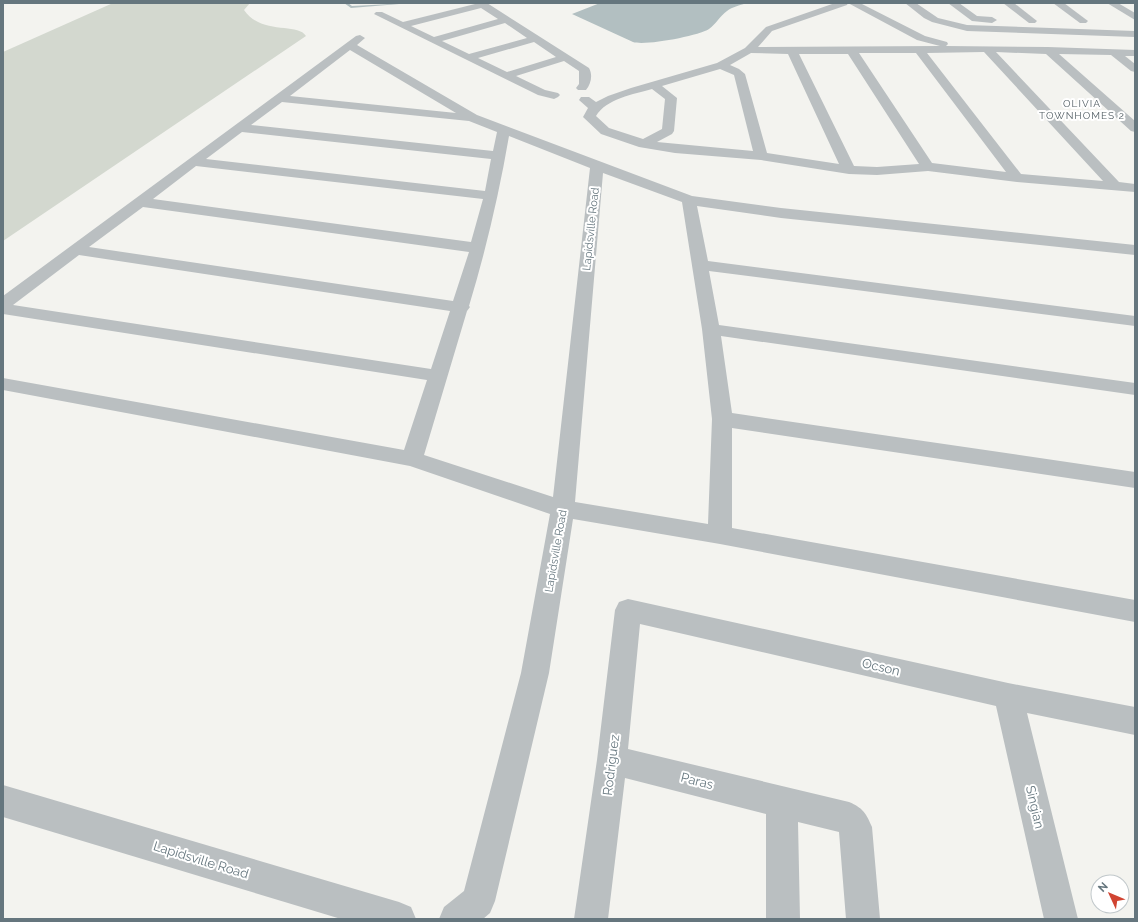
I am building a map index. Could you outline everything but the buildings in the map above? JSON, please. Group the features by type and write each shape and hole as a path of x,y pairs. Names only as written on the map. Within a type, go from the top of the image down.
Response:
{"street":[{"path":"562,90 560,100 569,101 588,98 612,98 721,64 749,50 769,29 844,3"},
{"path":"853,3 921,38 960,49"},
{"path":"910,3 926,16 935,20 967,28 1135,34"},
{"path":"953,3 975,19 1046,21"},
{"path":"1008,3 1032,21"},
{"path":"1058,3 1087,22 1069,21"},
{"path":"1112,3 1133,21"},
{"path":"402,25 482,4 585,70 589,117 605,131 644,144 675,149 761,156 849,170 877,171 928,167 1017,178 1135,188"},
{"path":"379,14 542,93 562,90 588,98"},
{"path":"434,40 506,20"},
{"path":"469,57 534,38"},
{"path":"3,304 355,42 473,118 689,200 781,213 1135,250"},
{"path":"749,50 852,51 987,49 1135,53"},
{"path":"987,49 1116,186"},
{"path":"919,50 1017,178"},
{"path":"1048,50 1135,128"},
{"path":"792,51 849,170"},
{"path":"852,51 928,167"},
{"path":"1113,52 1135,69"},
{"path":"506,75 566,57"},
{"path":"721,64 739,74 761,156"},
{"path":"644,144 668,131 671,98 654,85"},
{"path":"279,98 473,118"},
{"path":"240,128 499,156"},
{"path":"412,459 461,307 478,248 491,196 504,130"},
{"path":"193,162 491,196"},
{"name":"Lapidsville Road","path":"456,919 478,900 535,673 563,509 597,166"},
{"path":"689,200 711,329 722,419 720,535"},
{"path":"140,202 478,248"},
{"path":"75,250 461,307"},
{"path":"700,265 1135,321"},
{"path":"3,309 438,376"},
{"path":"711,329 1135,389"},
{"path":"3,384 412,459 563,509 720,535 1135,611"},
{"path":"722,419 1135,480"},
{"name":"Ocson","path":"628,610 1008,696 1135,722"},
{"name":"Rodriguez","path":"591,919 612,760 628,610"},
{"name":"Singian","path":"1008,696 1061,919"},
{"name":"Paras","path":"612,760 849,818 856,827 863,919"},
{"name":"Lapidsville Road","path":"3,801 399,919"},
{"path":"782,802 783,919"}],"shaded area":[{"path":"113,3 250,3 244,10 251,18 269,26 295,30 306,36 3,241 3,52"},
{"path":"600,3 747,3 729,10 709,29 703,32 671,40 639,43 633,42 572,14"}],"waterway":[{"path":"346,3 351,7 409,3"}],"district":[{"name":"OLIVIA TOWNHOMES 2","path":"1082,108"}]}
